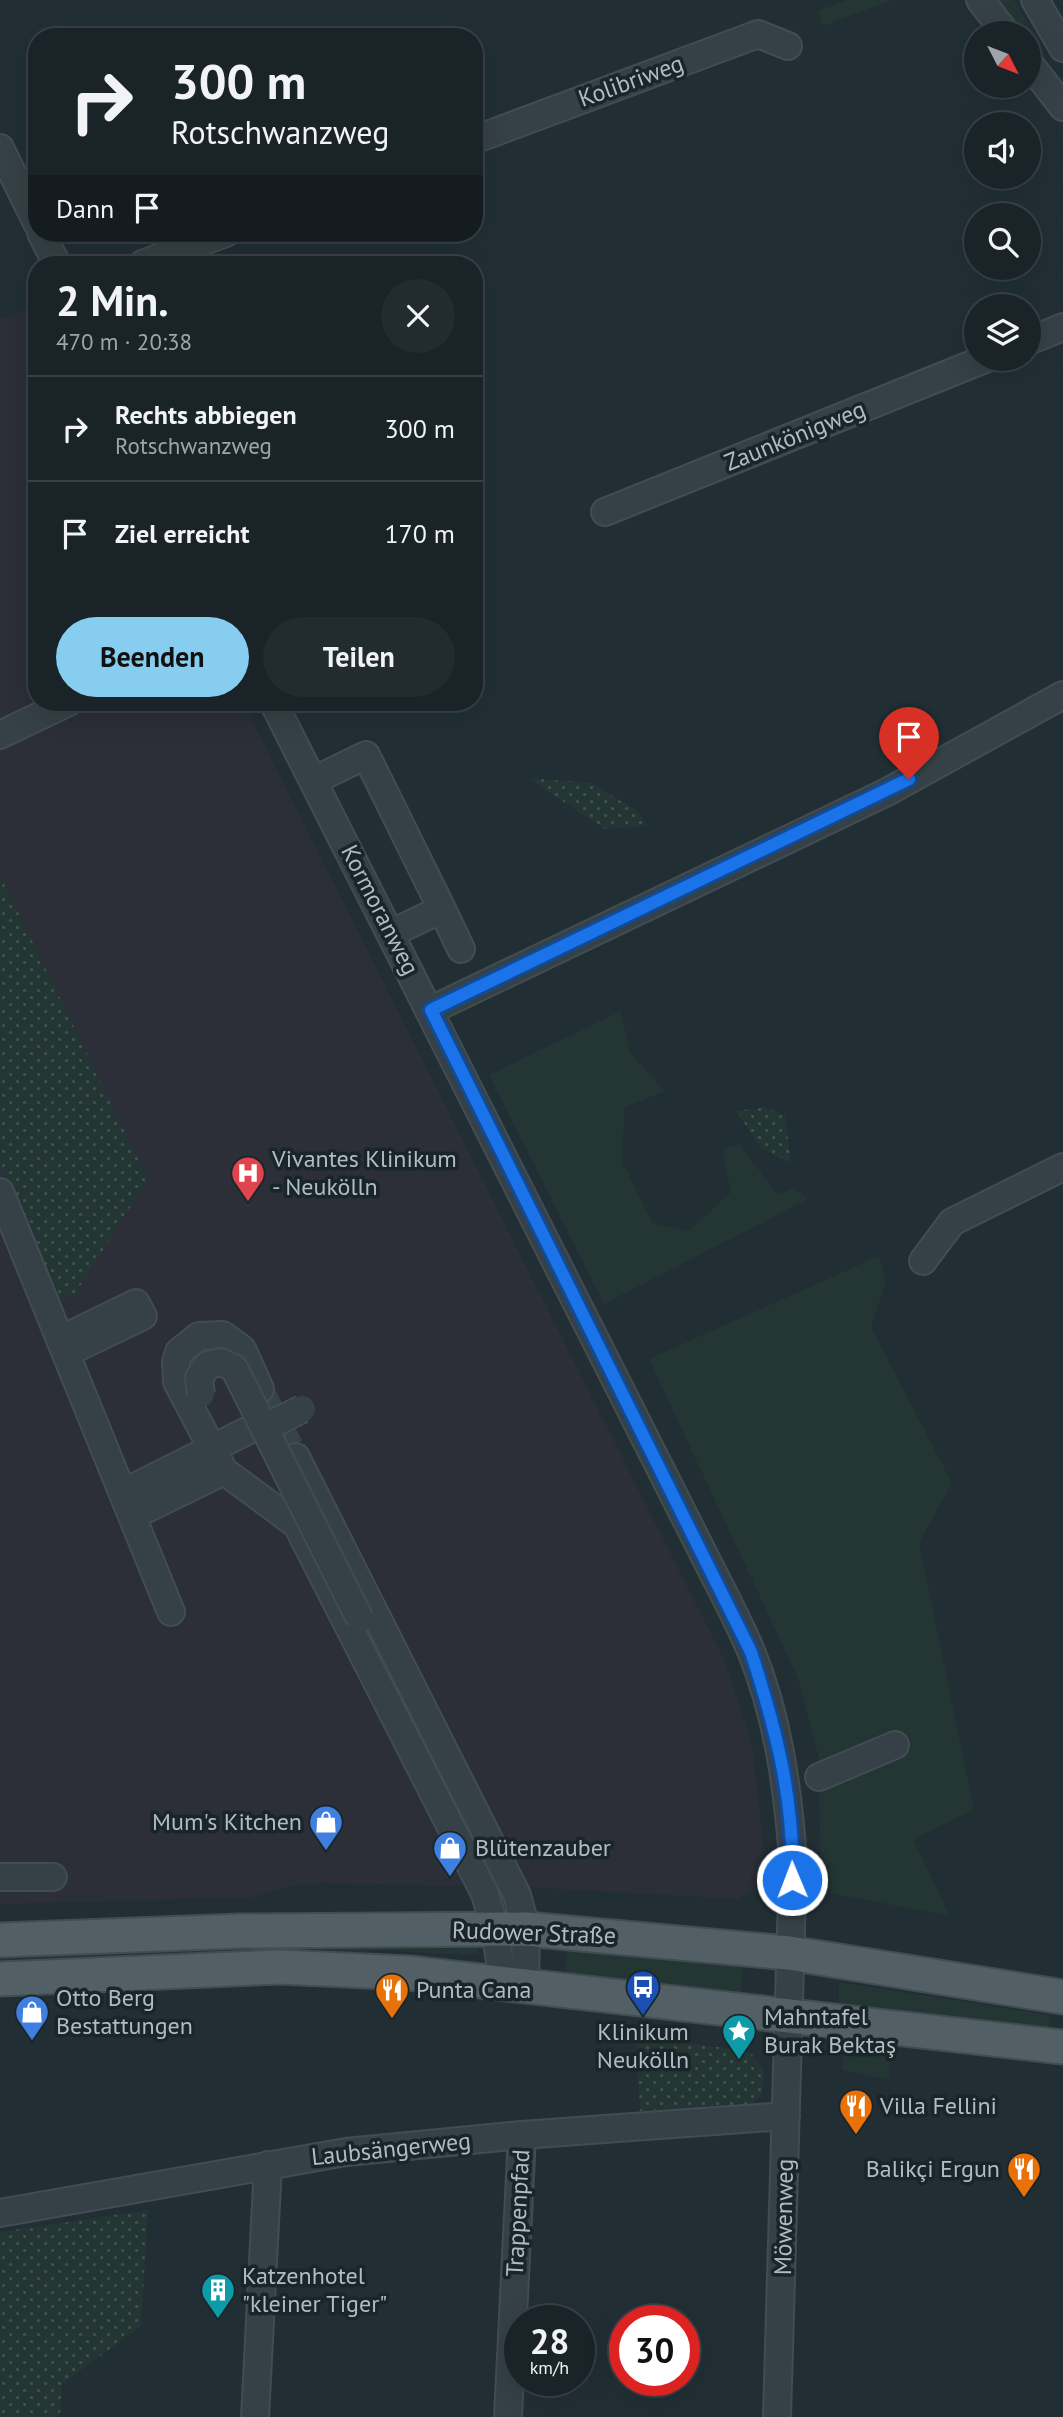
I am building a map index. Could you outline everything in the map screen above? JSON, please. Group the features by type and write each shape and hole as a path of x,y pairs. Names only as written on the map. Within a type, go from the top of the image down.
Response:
{"main road":[{"name":"Rudower Straße","path":"0,1940 240,1931 510,1929 789,1952 1063,1997"},
{"name":"Rudower Straße","path":"0,1979 279,1967 409,1973 1063,2047"}],"street":[{"path":"980,0 997,21"},
{"path":"1035,0 1063,48"},
{"name":"Kolibriweg","path":"483,137 758,34 788,46"},
{"path":"1041,79 1063,107"},
{"path":"0,148 28,205"},
{"path":"164,256 202,242"},
{"path":"1041,336 1063,327"},
{"name":"Zaunkönigweg","path":"605,512 964,367"},
{"path":"431,1010 887,792 1063,695"},
{"path":"0,735 50,711"},
{"name":"Kormoranweg","path":"278,711 431,1010 751,1652 770,1708 787,1786 793,1860 788,2017"},
{"path":"313,781 366,755 461,949"},
{"path":"392,933 442,909"},
{"path":"923,1261 952,1222 1063,1167"},
{"path":"0,1192 171,1612"},
{"path":"260,1389 242,1349 234,1341 209,1334 184,1346 176,1362 177,1382 220,1453 247,1488 297,1525 479,1882 510,1929"},
{"path":"220,1453 198,1383 203,1369 214,1363 230,1365 258,1428 360,1619 401,1668"},
{"path":"127,1505 220,1453 258,1428 302,1409"},
{"path":"296,1457 517,1895 510,1929 514,1984"},
{"path":"819,1777 895,1745"},
{"path":"0,1877 53,1877"},
{"name":"Möwenweg","path":"777,2417 788,2017"},
{"name":"Laubsängerweg","path":"0,2213 346,2152 522,2135 786,2116"},
{"name":"Trappenpfad","path":"508,2417 522,2135"},
{"path":"256,2417 268,2165"}],"shaded area":[{"name":"Vivantes Klinikum - Neukölln","path":"28,308 28,711 248,711 725,1662 753,1748 763,1845 762,1884 737,1899 528,1887 324,1883 289,1886 254,1897 0,1904 0,319"}],"green space":[{"path":"847,0 892,0 823,26 818,11"},
{"path":"993,0 1014,0 1026,21 1011,21"},
{"path":"528,778 592,783 637,811 648,826 604,829"},
{"path":"0,875 148,1179 74,1296 62,1298 49,1287 0,1167"},
{"path":"621,1011 630,1053 665,1091 624,1108 623,1163 653,1224 689,1231 731,1192 722,1150 740,1144 777,1195 795,1188 808,1199 604,1304 489,1075"},
{"path":"765,1107 785,1115 791,1163 761,1148 736,1111"},
{"path":"879,1256 886,1281 871,1327 952,1483 919,1543 974,1810 913,1839 950,1916 830,1893 821,1875 818,1754 798,1678 649,1359"},
{"path":"247,1946 480,1947 477,1953 467,1955 377,1950 351,1954 0,1964 0,1956"},
{"path":"567,1951 743,1960 741,1995 565,1975"},
{"path":"839,1982 1050,2015 1048,2032 839,2006"},
{"path":"636,2037 749,2051 764,2069 762,2095 751,2104 640,2111"},
{"path":"843,2047 891,2053 889,2080 843,2070"},
{"path":"148,2210 141,2326 62,2384 60,2417 0,2417 0,2232"}],"tunnel":[{"path":"260,1389 296,1457"}],"place":[{"name":"Vivantes Klinikum - Neukölln","path":"248,1203"},
{"name":"Mum's Kitchen","path":"326,1852"},
{"name":"Blütenzauber","path":"450,1878"},
{"name":"Klinikum Neukölln","path":"643,2017"},
{"name":"Punta Cana","path":"392,2020"},
{"name":"Otto Berg Bestattungen","path":"32,2042"},
{"name":"Mahntafel Burak Bektaş","path":"739,2061"},
{"name":"Villa Fellini","path":"856,2136"},
{"name":"Balikçi Ergun","path":"1024,2199"},
{"name":"Katzenhotel \"kleiner Tiger\"","path":"218,2320"}],"route":[{"path":"792,1880 787,1786 770,1708 751,1652 431,1010 887,792 909,779"}]}
